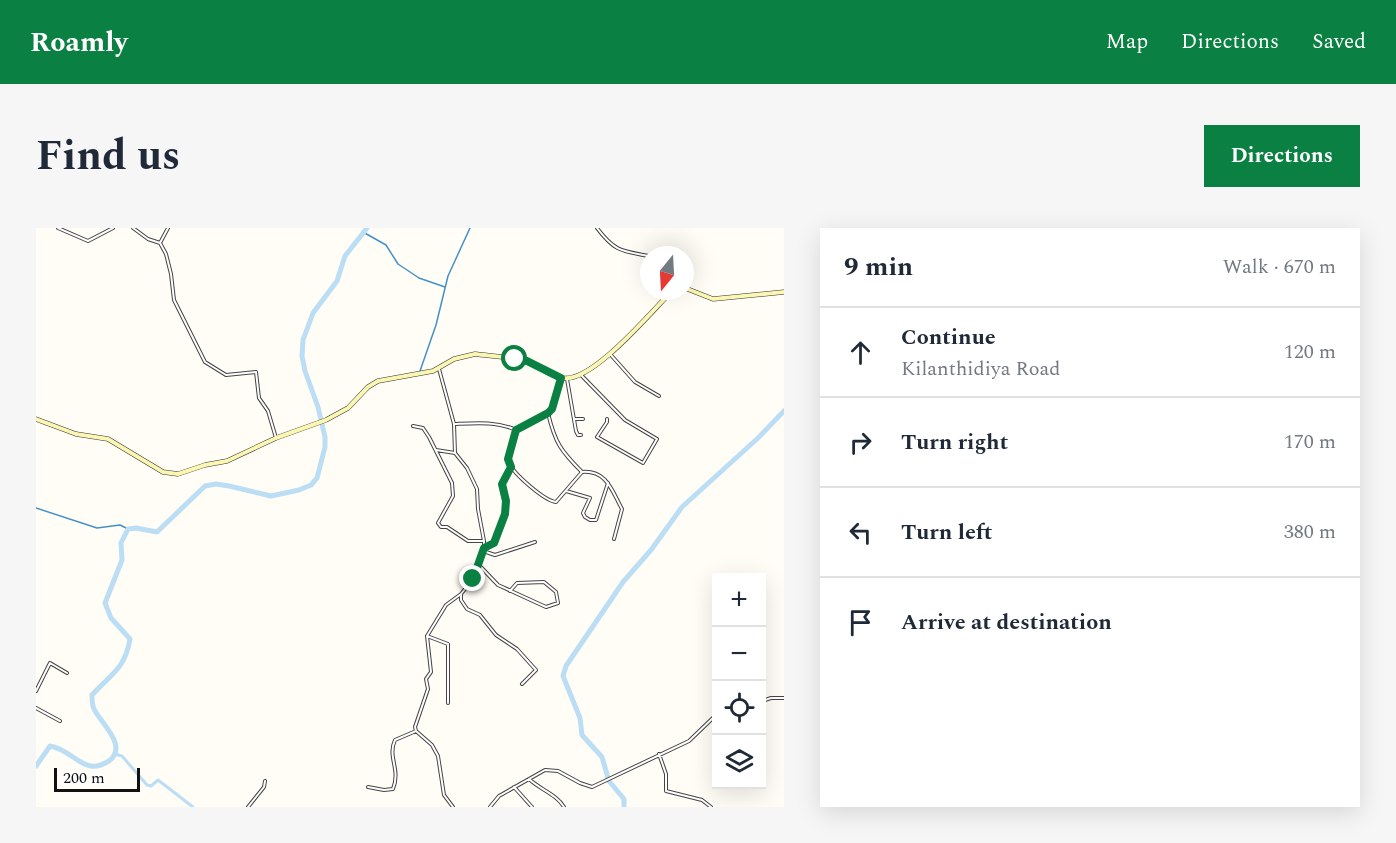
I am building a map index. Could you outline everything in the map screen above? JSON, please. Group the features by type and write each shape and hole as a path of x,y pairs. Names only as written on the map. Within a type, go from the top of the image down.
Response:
{"street":[{"path":"58,228 88,241 113,228"},
{"path":"133,228 148,239 160,243 166,254 174,300 205,362 226,375 256,372 260,398 268,411 276,438"},
{"path":"160,243 168,228"},
{"path":"597,228 624,252 640,255"},
{"path":"694,292 713,299 784,292"},
{"path":"36,419 76,434 108,439 142,461 171,475 178,474 227,461 276,438 326,420 348,408 368,387 378,381 439,369 454,359 475,354 527,361 561,378 567,379 582,375 610,354 663,300"},
{"path":"610,354 635,382 659,396"},
{"path":"439,369 454,424 455,453 467,468 477,489 484,541 473,579 461,594 446,605 427,636 431,672 426,679 428,689 415,727 416,731 432,745 438,756 444,795 453,807"},
{"path":"582,375 625,420 657,439 643,463 597,437 607,419"},
{"path":"561,378 552,409 516,430 508,459 511,467 537,493 551,502 556,502 582,472 590,471 606,479 622,509 614,539"},
{"path":"567,379 576,431 578,435 581,435"},
{"path":"548,413 553,436 564,455 582,472"},
{"path":"575,419 583,419"},
{"path":"454,424 483,423 507,426 516,430"},
{"path":"413,426 423,428 452,483 453,496 438,523 441,527 447,526 468,541 484,541"},
{"path":"436,450 455,453"},
{"path":"483,550 494,543 505,514 506,501 502,484 511,467"},
{"path":"566,491 590,498 583,513 590,520 596,520 608,483"},
{"path":"483,550 495,555 535,542"},
{"path":"478,564 498,585 510,591 546,607 558,603 556,592 544,582 518,583 510,591"},
{"path":"461,594 460,600 466,609 480,615 496,635 517,649 537,670 522,684"},
{"path":"427,636 448,644 448,704"},
{"path":"36,691 50,663 67,673"},
{"path":"766,700 784,698"},
{"path":"36,708 60,721"},
{"path":"490,807 499,796 545,770 558,771 592,787 688,741 712,719"},
{"path":"368,788 393,789 397,772 391,748 395,740 416,731"},
{"path":"659,754 666,774 666,791 702,800 711,807"},
{"path":"529,779 542,790 555,795 564,807"},
{"path":"248,807 264,787 265,781"},
{"path":"514,787 531,807"}],"waterway":[{"path":"36,766 50,746 91,766 105,763 114,755 115,741 94,709 92,695 121,664 128,649 130,639 111,618 105,603 122,560 121,543 128,529 136,528 157,532 205,486 216,484 271,496 299,490 311,485 317,478 325,447 325,437 318,407 305,371 302,356 303,340 313,313 337,281 345,256 367,228"},
{"path":"420,371 436,325 448,276 470,228"},
{"path":"363,232 386,245 398,264 419,278 445,287"},
{"path":"608,778 602,757 582,735 580,718 563,676 566,666 623,582 651,550 682,507 758,438 784,411"},
{"path":"36,508 97,528 120,525 128,529"},
{"path":"115,754 122,756 147,785 151,786 158,780 193,807"},
{"path":"609,781 624,799 624,807"}],"route":[{"path":"473,579 484,548 494,543 505,514 506,501 502,484 511,467 508,459 516,430 552,409 561,378 550,375 527,361 515,359"}]}
